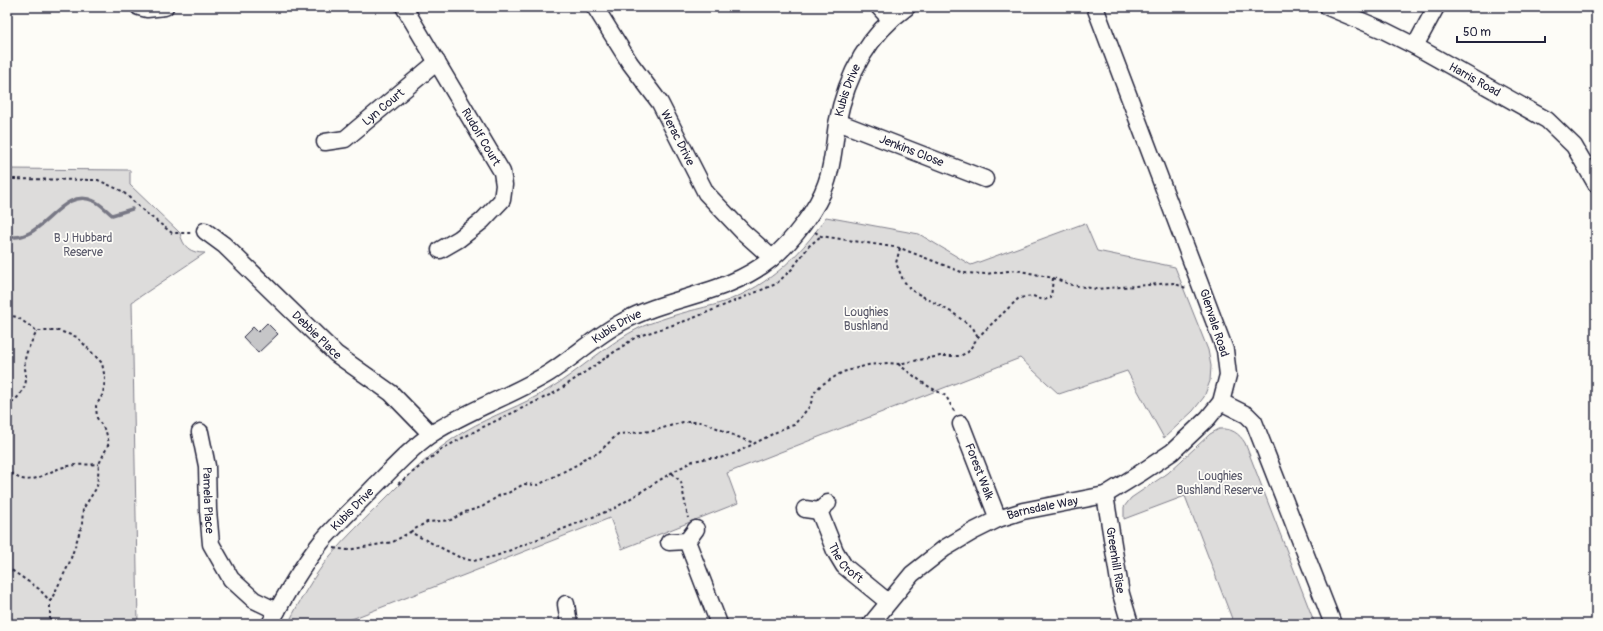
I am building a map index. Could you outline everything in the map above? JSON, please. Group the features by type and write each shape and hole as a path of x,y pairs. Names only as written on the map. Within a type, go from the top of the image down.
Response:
{"street":[{"path":"139,7 146,9 165,7"},
{"name":"Rudolf Court","path":"404,7 502,172 504,185 502,200 482,221 459,239 440,250"},
{"name":"Werac Drive","path":"595,7 630,63 660,103 706,193 743,232 772,258"},
{"path":"879,7 890,19"},
{"name":"Kubis Drive","path":"274,617 296,578 329,547 404,456 431,434 467,413 507,395 547,374 621,322 653,308 717,289 747,276 772,258 803,225 826,185 833,156 838,122 847,86 860,56 890,19 907,7"},
{"name":"Glenvale Road","path":"1095,7 1225,350 1228,375 1221,402"},
{"name":"Harris Road","path":"1328,7 1383,30 1415,46 1548,120 1574,146 1596,184"},
{"path":"1415,46 1436,7"},
{"name":"Lyn Court","path":"325,142 345,139 438,62"},
{"name":"Jenkins Close","path":"838,122 985,179"},
{"name":"Debbie Place","path":"205,231 224,245 336,354 391,393 431,434"},
{"path":"1221,402 1247,415 1254,422 1333,624"},
{"name":"Barnsdale Way","path":"871,624 912,574 945,548 998,519 1023,511 1105,495 1140,474 1172,452 1208,418 1221,402"},
{"name":"Forest Walk","path":"959,421 998,519"},
{"name":"Pamela Place","path":"200,432 207,466 208,510 211,544 231,579 274,617"},
{"name":"Greenhill Rise","path":"1105,495 1121,594 1130,624"},
{"name":"The Croft","path":"817,508 835,551 844,566 888,602"},
{"path":"669,542 691,535 719,624"},
{"path":"566,604 569,624"}],"path":[{"path":"7,179 98,180 122,191 172,233 185,234 205,231"},
{"path":"393,488 442,449 481,428 556,392 636,337 691,319 776,284 792,269 809,246 821,236 900,248 964,273 986,274 1016,270 1053,278 1072,285 1096,289 1174,283 1204,294"},
{"path":"900,248 896,263 903,280 911,290 953,313 973,328 978,337"},
{"path":"410,532 459,557 473,561 508,551 615,508 671,472 693,460 720,458 736,453 784,428 794,425 810,406 814,393 821,385 843,372 868,365 888,363 898,364 940,356 960,356 968,352 978,337 1019,298 1033,296 1044,300 1051,298 1053,278"},
{"path":"7,315 17,317 37,332 59,331 77,338 102,363 105,380 103,394 96,406 97,418 106,432 109,443 99,464 97,487 83,509 82,525 77,542 60,584 50,602 50,624"},
{"path":"7,406 12,403 21,393 26,381 25,359 30,344 37,332"},
{"path":"898,364 926,385 946,396 959,421"},
{"path":"329,547 347,550 393,542 427,522 451,520 465,512 482,507 500,495 508,493 524,484 538,485 580,463 583,459 598,453 618,434 653,432 683,422 703,422 745,440 756,443"},
{"path":"7,469 14,475 26,480 39,478 65,466 99,464"},
{"path":"671,472 681,482 688,511 689,531 691,535"},
{"path":"329,547 340,542"},
{"path":"7,567 39,590 50,602"}],"green space":[{"name":"B J Hubbard Reserve","path":"7,169 130,170 130,185 180,233 183,242 188,248 195,252 205,253 132,302 138,624 7,624"},
{"name":"Loughies Bushland","path":"826,217 919,234 971,265 1085,223 1097,251 1175,267 1208,350 1211,366 1210,381 1204,397 1193,411 1164,438 1127,371 1059,394 1020,358 727,473 738,503 622,549 610,518 339,624 288,624 312,580 336,549 412,472 442,446 475,425 539,395 561,382 616,341 641,327 668,317 732,299 764,282 792,259"},
{"name":"Loughies Bushland Reserve","path":"1219,429 1227,429 1234,432 1240,436 1245,443 1315,624 1234,624 1185,496 1124,519 1124,507 1131,498 1168,473 1210,434"}],"building":[{"path":"267,323 278,334 258,353 243,337 253,327 258,332"}],"waterway":[{"path":"7,236 20,236 31,232 61,207 71,201 82,198 97,202 112,215 132,209"}]}
